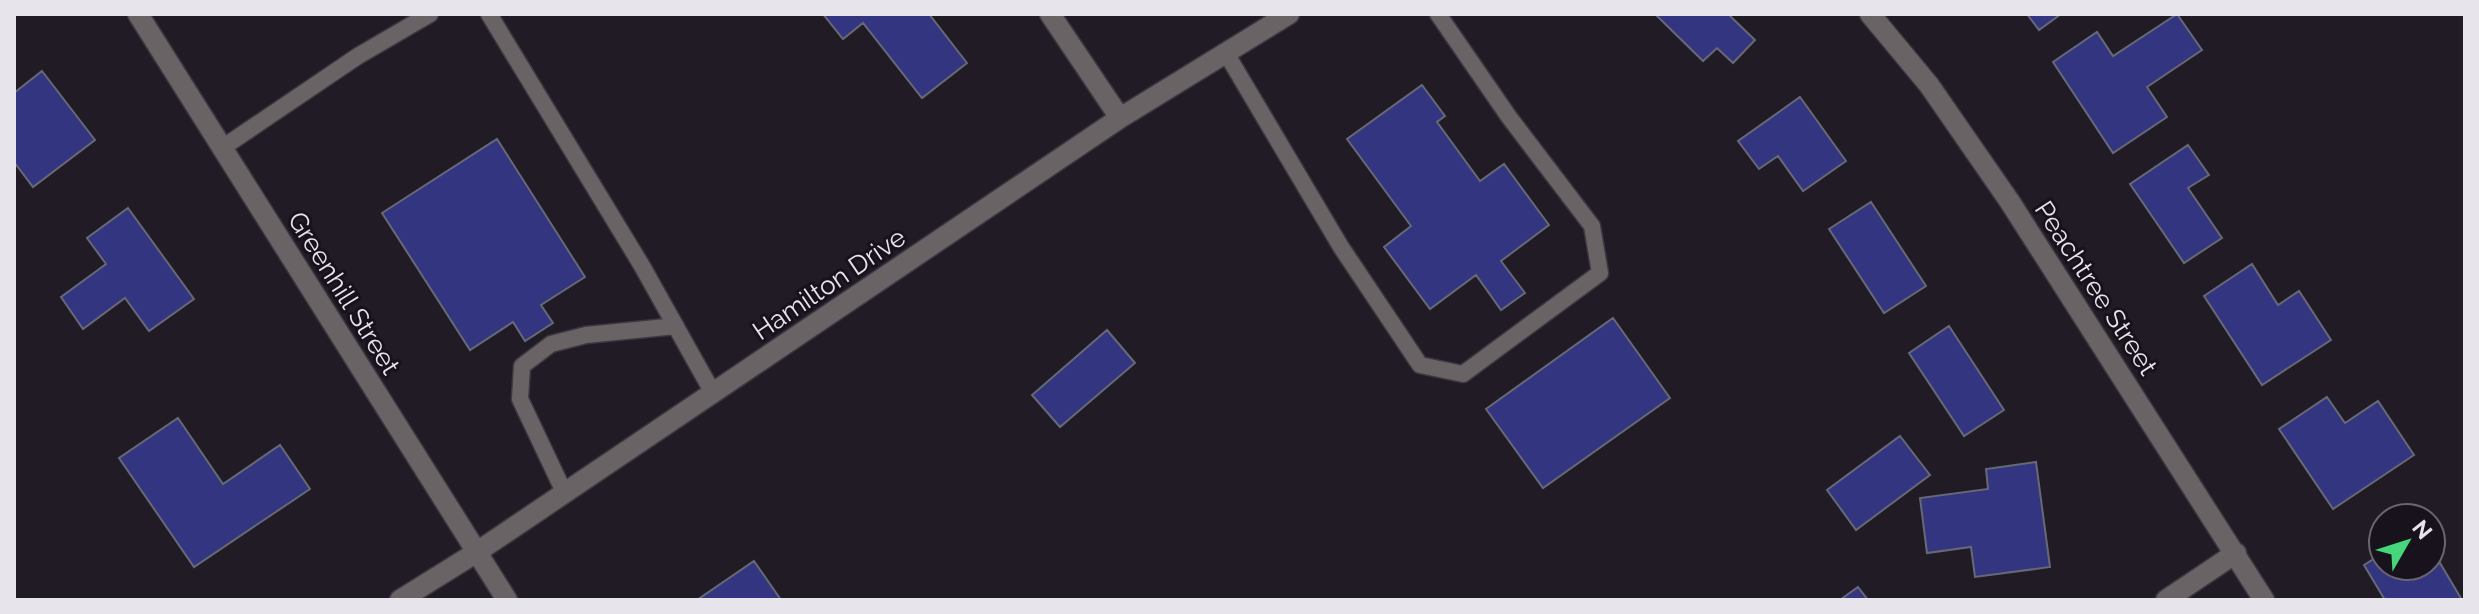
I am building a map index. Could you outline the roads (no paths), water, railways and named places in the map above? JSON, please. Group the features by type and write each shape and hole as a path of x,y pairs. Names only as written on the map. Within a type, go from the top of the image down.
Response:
{"street":[{"name":"Greenhill Street","path":"138,14 507,600"},
{"path":"1050,14 1120,118"},
{"name":"Hamilton Drive","path":"400,600 565,494 1120,118 1289,14"},
{"name":"Peachtree Street","path":"1870,14 1929,85 2010,202 2264,600"},
{"path":"2166,600 2236,553"}],"lane":[{"path":"222,148 358,56 430,14"},
{"path":"489,14 713,393"},
{"path":"1226,53 1341,247 1420,365 1463,374 1600,273 1592,226 1509,117 1438,14"},
{"path":"565,494 520,399 522,366 551,344 586,335 676,326"}]}
